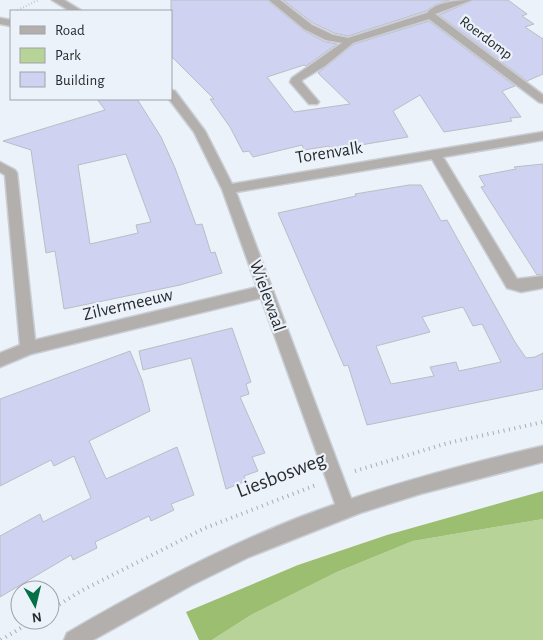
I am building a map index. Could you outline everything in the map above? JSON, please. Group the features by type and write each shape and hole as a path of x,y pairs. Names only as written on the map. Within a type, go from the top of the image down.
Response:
{"street":[{"path":"57,0 75,10"},
{"path":"274,0 308,27 330,38 349,41"},
{"path":"313,102 296,82 297,78 321,64 349,41 430,15 433,11 467,0"},
{"name":"Roerdomp","path":"430,15 543,100"},
{"name":"Wielewaal","path":"172,94 199,131 228,188 333,478 346,509"},
{"name":"Torenvalk","path":"228,188 543,136"},
{"path":"436,155 512,284 521,286 543,282"},
{"path":"0,166 11,173 28,348"},
{"name":"Zilvermeeuw","path":"0,360 28,348 266,291"},
{"path":"74,640 200,570 275,536 346,509 478,468 543,454"}],"path":[{"path":"19,10 38,0"},
{"name":"Liesbosweg","path":"60,604 81,591 205,528 333,478 413,452 494,431 543,422"},
{"path":"1,640 18,630"}],"green space":[{"path":"543,491 543,519 413,541 337,572 251,615 212,640 199,640 186,612 298,565 387,535"},
{"path":"543,519 543,640 212,640 251,615 337,572 413,541"}],"building":[{"path":"171,0 267,0 303,30 325,42 337,44 306,66 304,65 267,77 294,112 350,104 318,73 354,44 429,21 515,86 502,91 521,117 510,118 512,121 444,132 420,95 393,111 408,137 331,150 329,146 304,150 302,145 253,157 249,151 243,152 230,127 210,99 214,99 172,57"},
{"path":"283,0 450,0 435,5 426,11 348,36 334,33 313,23"},
{"path":"474,0 508,0 527,14 522,16 534,24 525,27 543,39 543,74 527,81 439,15"},
{"path":"98,100 138,100 161,137 175,168 196,225 202,224 211,253 215,252 222,273 180,285 64,309 55,251 46,253 31,150 3,141 105,110","holes":["126,154 151,222 136,225 138,233 90,244 78,165"]},
{"path":"543,164 543,274 537,275 481,187 485,186 479,176 516,169 514,167"},
{"path":"409,185 421,185 441,221 447,220 515,342 526,358 535,357 543,353 543,389 367,425 348,365 344,366 278,213 356,196 355,194","holes":["463,307 473,326 482,324 501,362 459,371 456,362 430,367 434,376 391,384 376,346 430,332 422,317"]},
{"path":"232,328 251,382 246,384 249,394 240,397 265,453 252,457 258,471 244,476 246,481 226,489 191,358 143,370 139,351"},
{"path":"130,351 142,380 150,411 89,441 106,479 177,447 194,495 171,504 174,510 151,521 149,516 95,542 97,548 73,560 71,555 29,580 10,580 10,591 0,597 0,536 40,514 43,522 91,498 74,456 54,466 51,460 0,486 0,399"}]}
